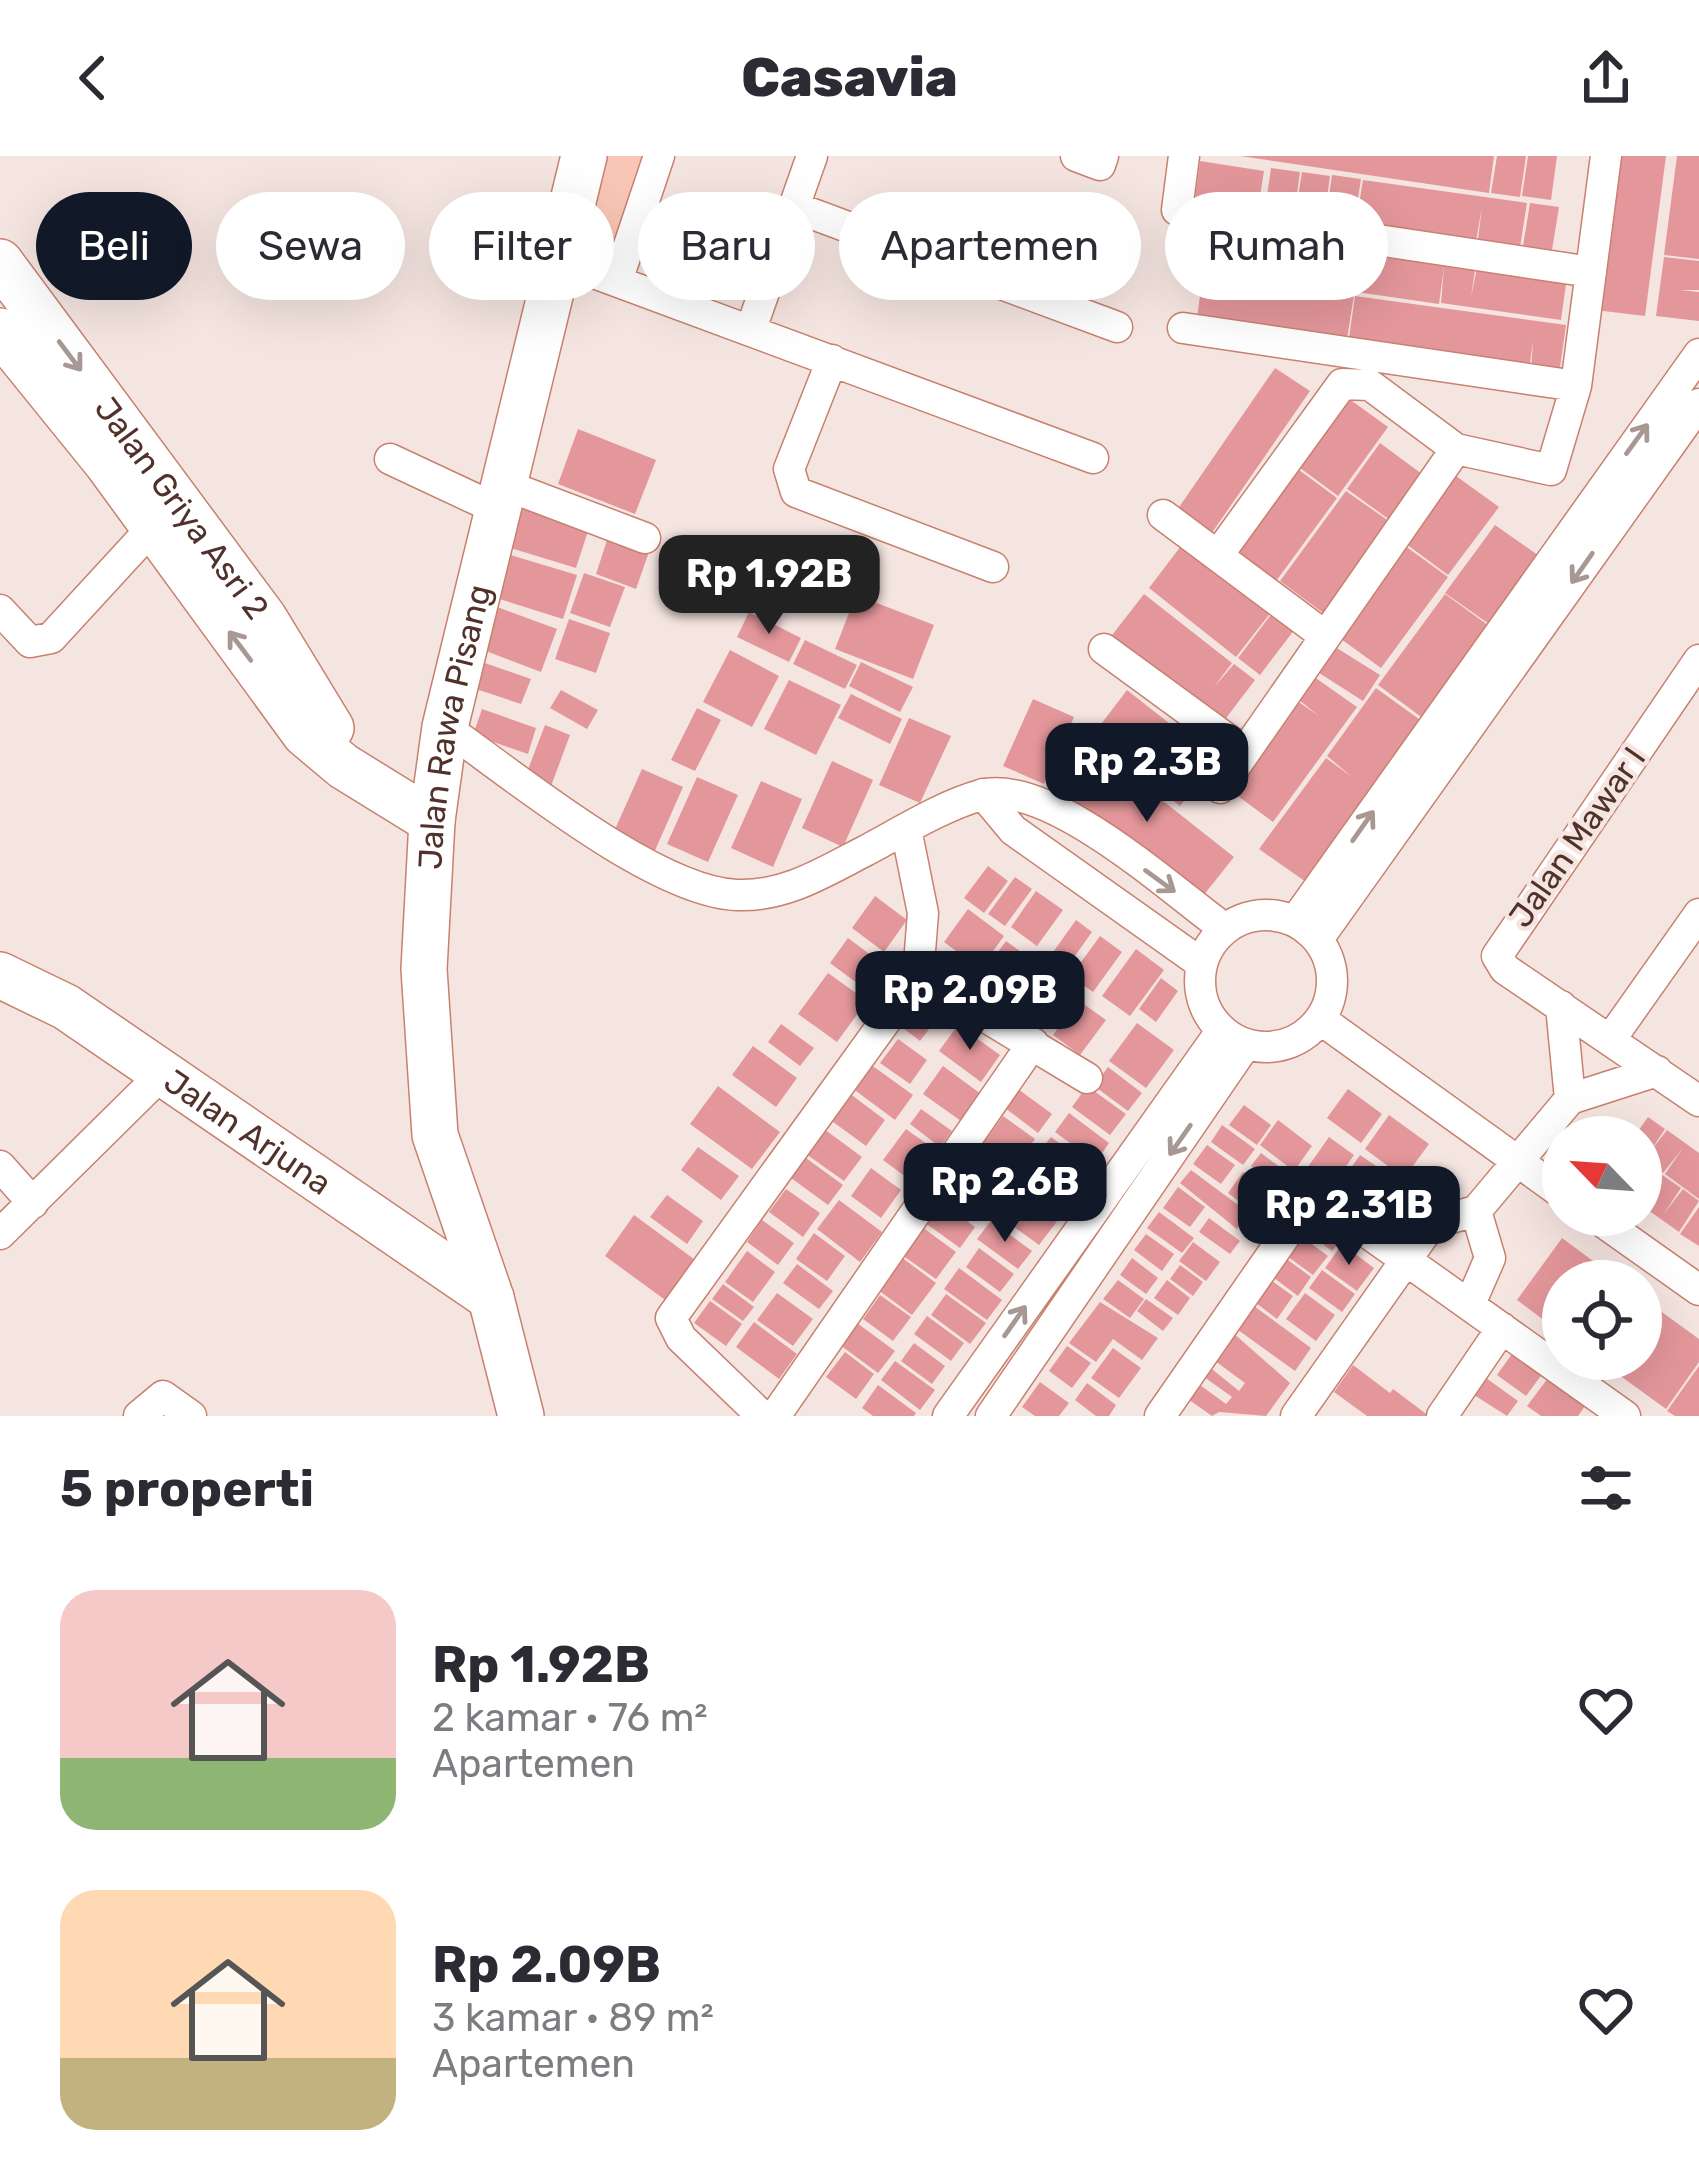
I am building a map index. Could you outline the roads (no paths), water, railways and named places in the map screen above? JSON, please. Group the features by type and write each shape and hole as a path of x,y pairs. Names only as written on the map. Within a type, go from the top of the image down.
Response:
{"street":[{"name":"Jalan Rawa Pisang","path":"575,192 584,156"},
{"path":"617,278 659,156"},
{"path":"799,192 812,156"},
{"path":"1076,156 1100,165 1103,156"},
{"path":"1184,156 1177,210 1591,272"},
{"path":"1551,470 1576,386 1606,156"},
{"path":"815,214 1117,327"},
{"name":"Jalan Griya Asri 2","path":"0,262 120,452 153,527 305,734 343,766 432,821"},
{"path":"614,277 1093,458"},
{"name":"Jalan Rawa Pisang","path":"521,1416 491,1298 435,1135 424,969 432,821 445,727 549,300"},
{"path":"751,329 761,300"},
{"path":"1183,328 1576,386"},
{"name":"Jalan Griya Asri 2","path":"0,331 120,452 276,636 328,718 343,766"},
{"path":"1307,930 1599,491 1699,354"},
{"path":"832,360 789,469 796,492 992,567"},
{"path":"1219,555 1342,384 1370,385 1456,449 1551,470 1599,491"},
{"path":"1307,930 1699,404"},
{"path":"1220,788 1456,449"},
{"path":"390,459 645,538"},
{"path":"1163,515 1325,636"},
{"path":"0,610 30,642 51,638 153,527"},
{"path":"1104,649 1245,752"},
{"name":"Jalan Mawar I","path":"1699,660 1501,948 1500,966 1699,1100"},
{"path":"445,727 611,842 720,893 775,892 807,882 983,794 1017,796 1052,807 1225,928"},
{"path":"983,794 1013,830 1202,964"},
{"path":"762,1416 681,1338 671,1318 918,976 923,913 906,829"},
{"path":"1272,914 1307,930 1330,964 1331,993 1320,1019 1287,1043 1234,1037 1203,1000 1202,964 1225,928 1247,917 1272,914"},
{"path":"1610,1040 1699,914"},
{"name":"Jalan Arjuna","path":"0,975 66,1007 491,1298"},
{"path":"918,976 1087,1078"},
{"path":"1561,1006 1570,1099"},
{"path":"1320,1019 1542,1179"},
{"path":"947,1416 1234,1037"},
{"path":"991,1416 1234,1037"},
{"path":"775,1416 1033,1043"},
{"path":"1296,1416 1405,1256 1435,1221 1476,1211 1570,1099 1657,1071"},
{"path":"0,1234 163,1072"},
{"path":"0,1166 33,1203"},
{"path":"1160,1416 1307,1204 1320,1199 1405,1256 1611,1412"},
{"path":"1470,1304 1490,1258 1476,1211"},
{"path":"1623,1236 1699,1290"},
{"path":"1442,1416 1502,1328"},
{"path":"139,1416 163,1396 191,1416"}]}
